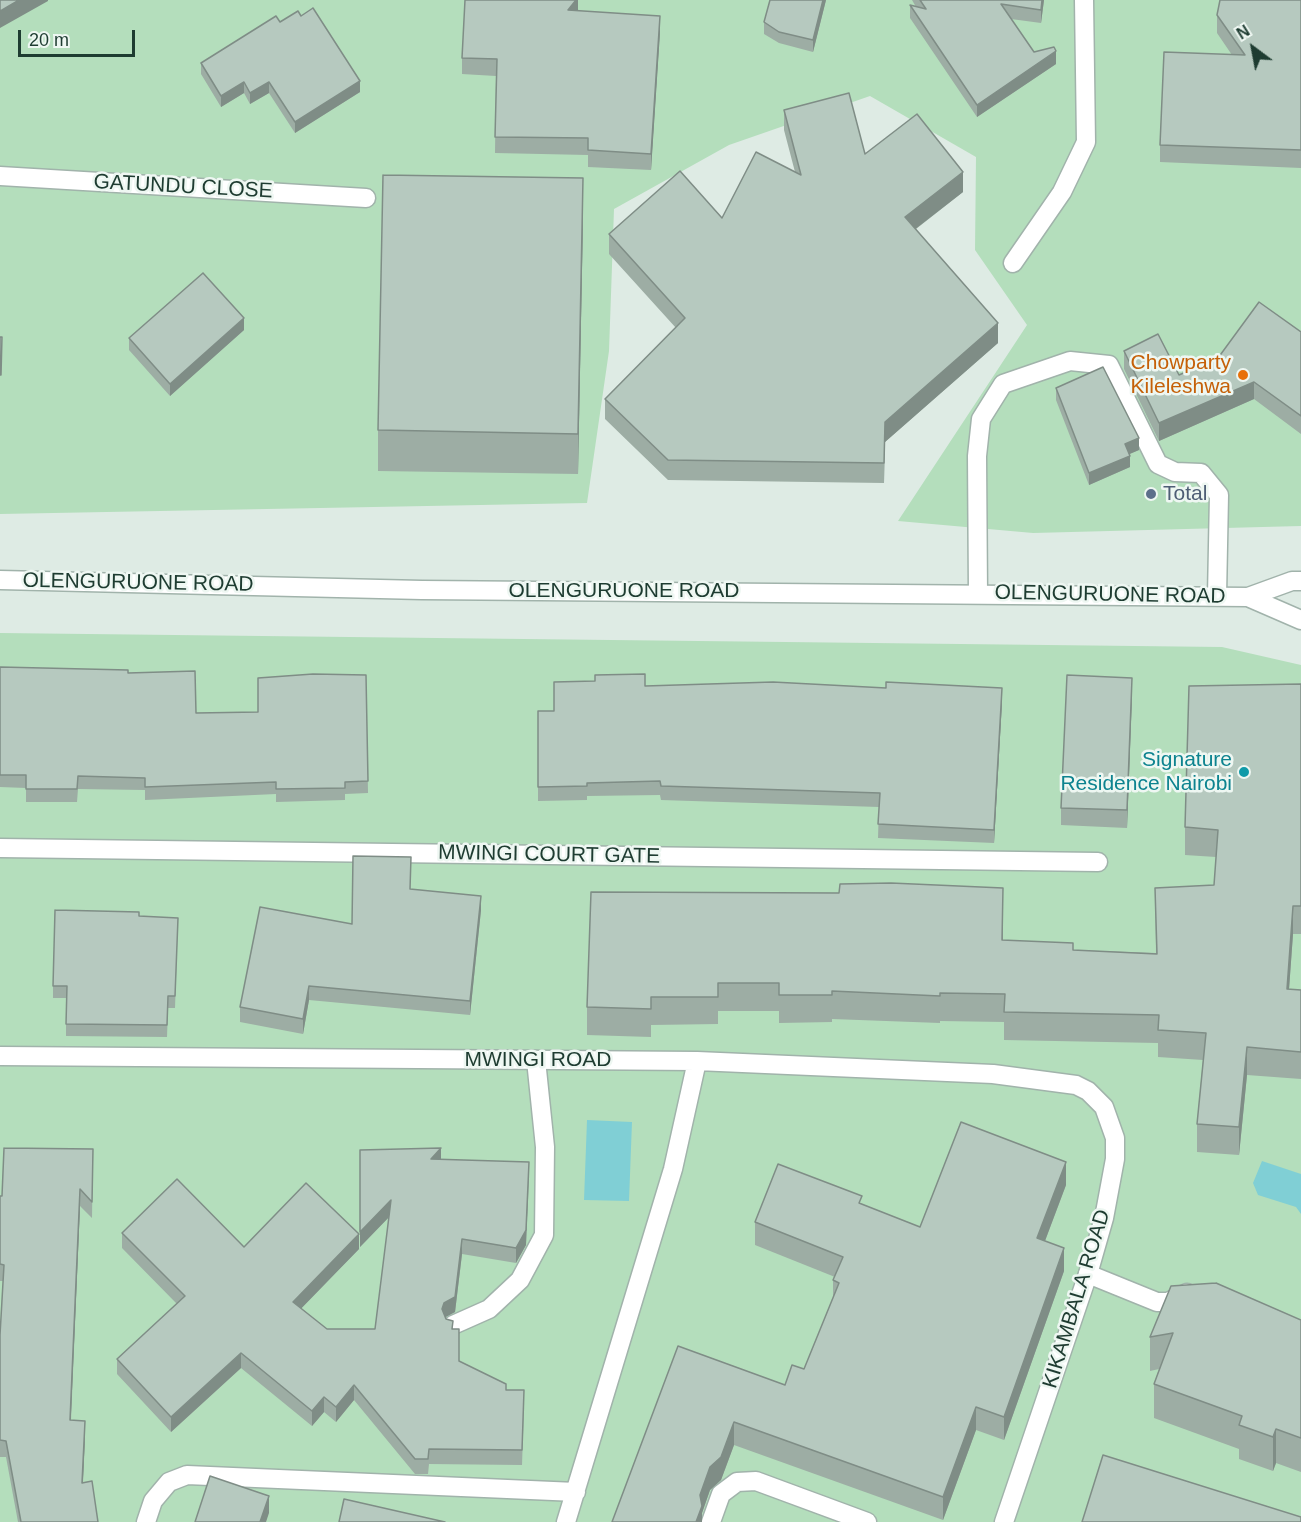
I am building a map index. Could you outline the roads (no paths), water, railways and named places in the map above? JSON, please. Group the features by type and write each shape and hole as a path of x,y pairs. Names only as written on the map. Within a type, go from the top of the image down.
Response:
{"street":[{"path":"1013,263 1062,192 1086,142 1084,0"},
{"name":"GATUNDU CLOSE","path":"0,176 366,198"},
{"path":"978,594 978,438 981,419 1003,384 1070,362 1109,365 1158,464 1175,472 1201,473 1219,495 1217,596"},
{"name":"OLENGURUONE ROAD","path":"0,580 422,590 1217,596 1248,597 1301,620"},
{"name":"OLENGURUONE ROAD","path":"1248,597 1292,581 1301,581"},
{"name":"MWINGI COURT GATE","path":"0,848 1098,862"},
{"name":"MWINGI ROAD","path":"0,1056 697,1061 993,1074 1076,1085"},
{"path":"453,1325 489,1309 520,1280 544,1235 545,1147 536,1060"},
{"path":"566,1522 673,1169 697,1061"},
{"name":"KIKAMBALA ROAD","path":"1004,1522 1088,1274 1104,1218 1115,1159 1115,1138 1104,1107 1088,1091 1076,1085"},
{"path":"1088,1274 1157,1302 1168,1302 1187,1293 1209,1296"},
{"path":"146,1522 153,1501 169,1482 187,1475 576,1492"},
{"path":"711,1522 721,1494 737,1482 756,1481 867,1522"}],"water":[{"path":"587,1120 632,1122 629,1201 584,1200"},
{"path":"1262,1161 1301,1174 1301,1214 1296,1207 1258,1195 1253,1183"}],"place":[{"name":"Chowparty Kileleshwa","path":"1243,375"},
{"name":"Total","path":"1151,494"},
{"name":"Signature Residence Nairobi","path":"1244,772"}]}
